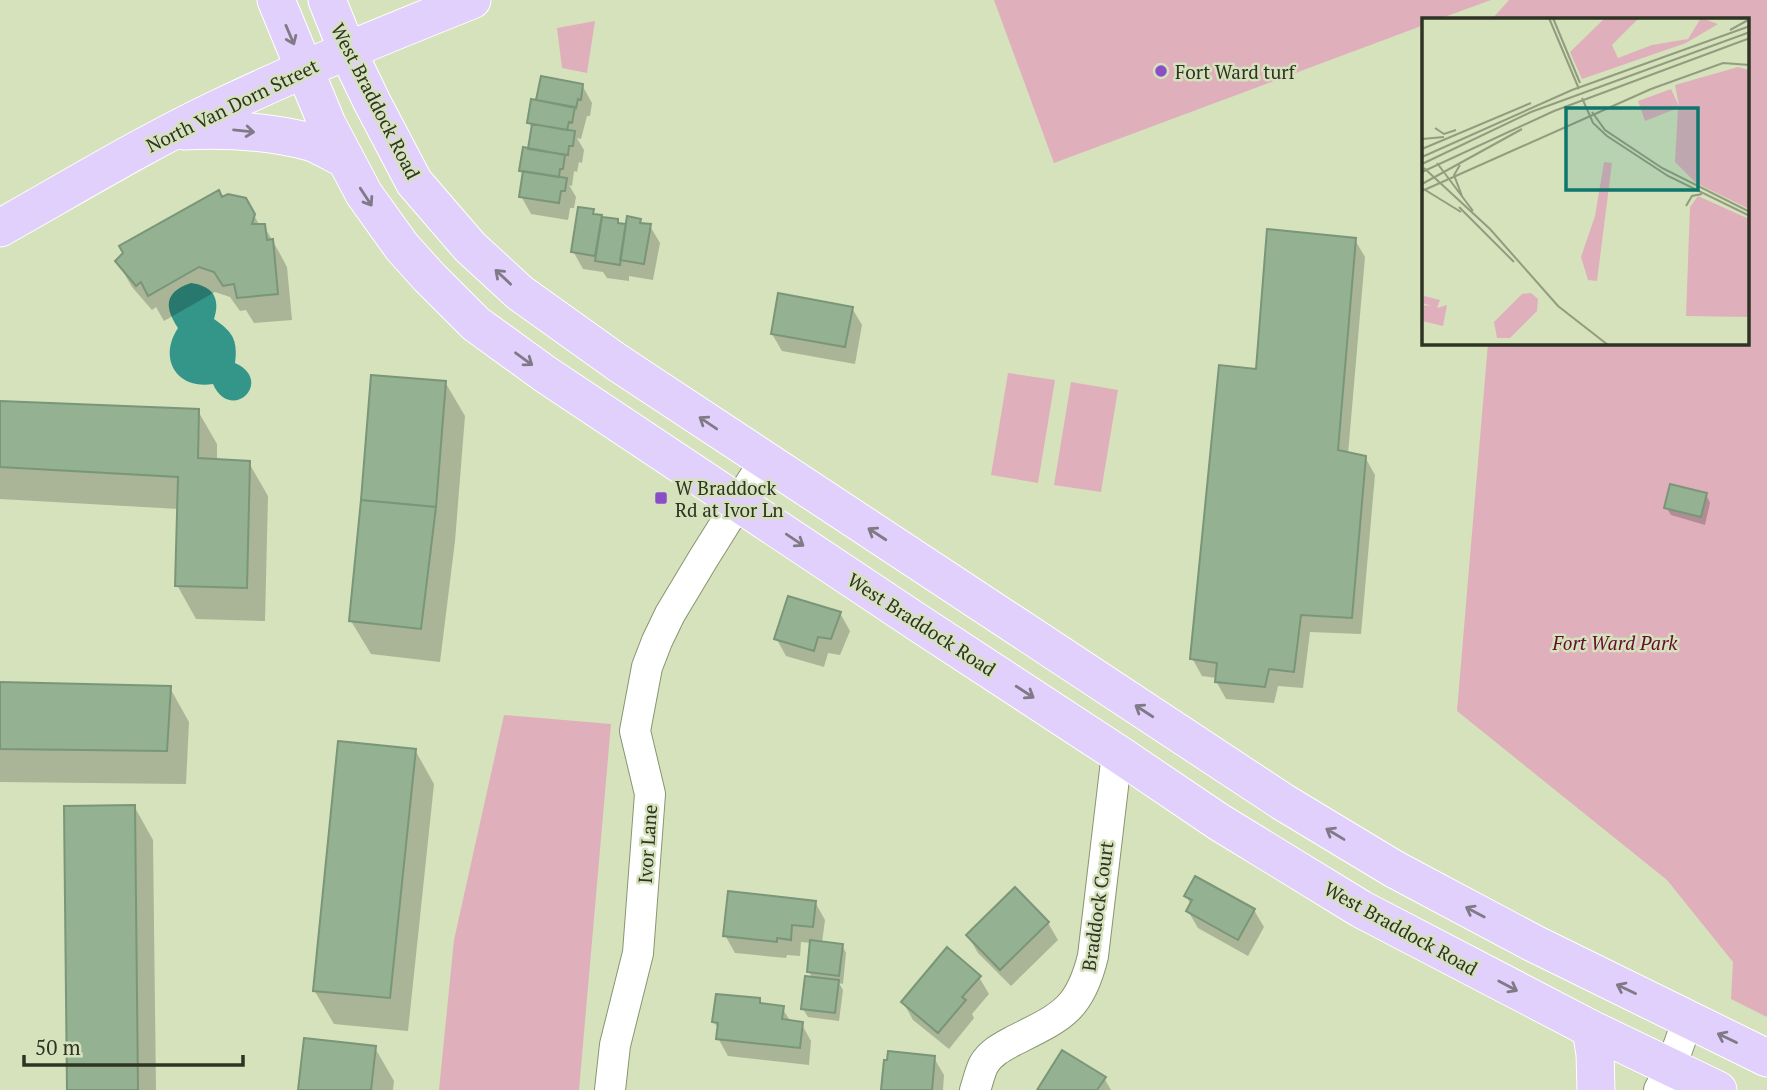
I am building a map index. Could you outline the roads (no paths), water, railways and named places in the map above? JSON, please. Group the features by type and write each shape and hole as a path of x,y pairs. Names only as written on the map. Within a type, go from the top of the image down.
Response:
{"main road":[{"name":"West Braddock Road","path":"276,0 327,124 364,194 401,247 476,324 545,374 1219,822 1361,909 1591,1029 1665,1078 1718,1090"},
{"name":"West Braddock Road","path":"327,0 347,50 414,182 470,247 520,293 618,363 1294,809 1417,882 1535,944 1767,1058"},
{"name":"North Van Dorn Street","path":"0,228 141,148 220,107 347,50 472,0"},
{"path":"176,131 224,129 265,134 312,143 345,159"},
{"path":"1591,1029 1596,1090"}],"street":[{"name":"Ivor Lane","path":"610,1090 615,1045 639,953 650,794 635,731 647,667 670,614 765,460"},
{"name":"Braddock Court","path":"975,1090 985,1062 1000,1048 1055,1020 1076,1000 1087,979 1093,956 1117,753"},
{"path":"1665,1078 1688,1019"}],"water":[{"path":"191,283 204,287 213,294 216,305 214,319 233,337 236,348 235,363 246,371 251,380 246,395 238,400 230,400 221,395 213,384 189,382 174,370 170,350 178,328 170,313 169,301 176,291"}],"place":[{"name":"Fort Ward turf","path":"1161,71"},
{"name":"W Braddock Rd at Ivor Ln","path":"661,498"}],"park label":[{"name":"Fort Ward Park","path":"1615,642"}]}
